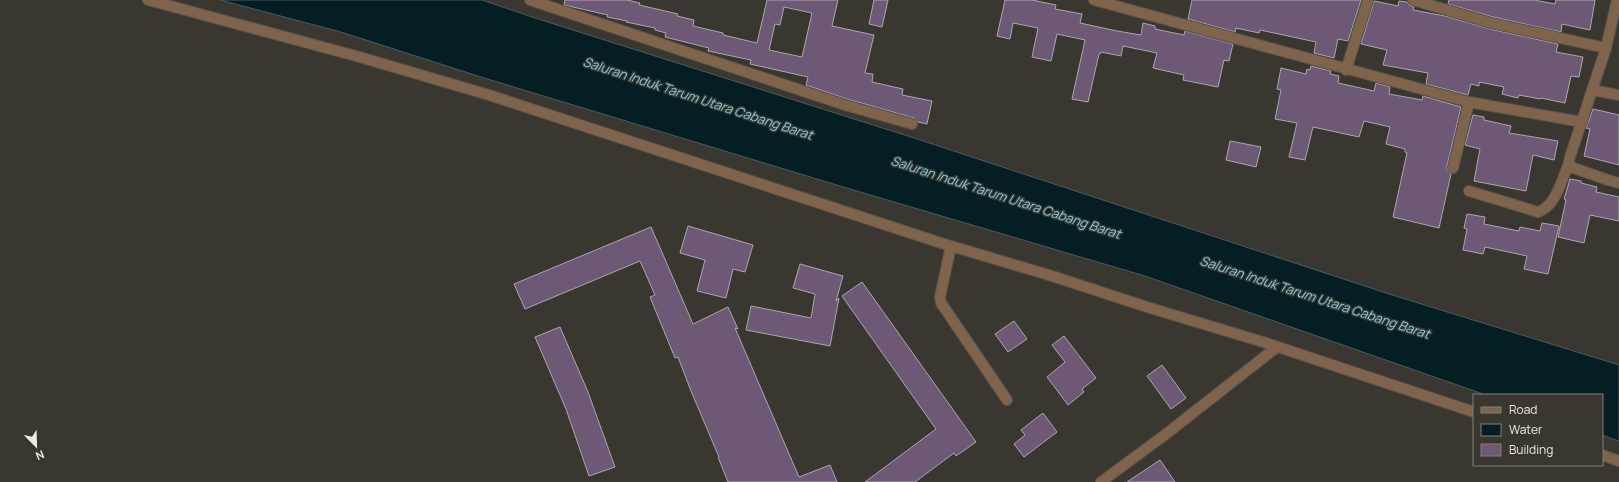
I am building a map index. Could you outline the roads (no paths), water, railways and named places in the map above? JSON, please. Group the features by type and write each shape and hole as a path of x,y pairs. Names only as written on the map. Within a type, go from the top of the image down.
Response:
{"street":[{"path":"148,0 356,56 489,95 951,246 1052,276 1277,347 1473,412"},
{"path":"530,0 845,105 912,124"},
{"path":"1094,0 1346,70 1469,102 1582,122"},
{"path":"1346,70 1368,0"},
{"path":"1413,0 1491,23 1606,48"},
{"path":"1469,191 1538,212 1545,210 1550,205 1568,166 1606,48 1617,0"},
{"path":"1592,90 1619,95"},
{"path":"1453,168 1469,102"},
{"path":"1568,166 1619,183"},
{"path":"951,246 940,297 941,303 1007,400"},
{"path":"1102,482 1277,347"},
{"path":"1603,455 1619,460"}],"water":[{"name":"Saluran Induk Tarum Utara Cabang Barat","path":"220,0 482,0 911,137 1389,294 1619,365 1619,441 1603,435 1603,394 1483,394 1145,276 840,186 481,77 341,32"}]}
